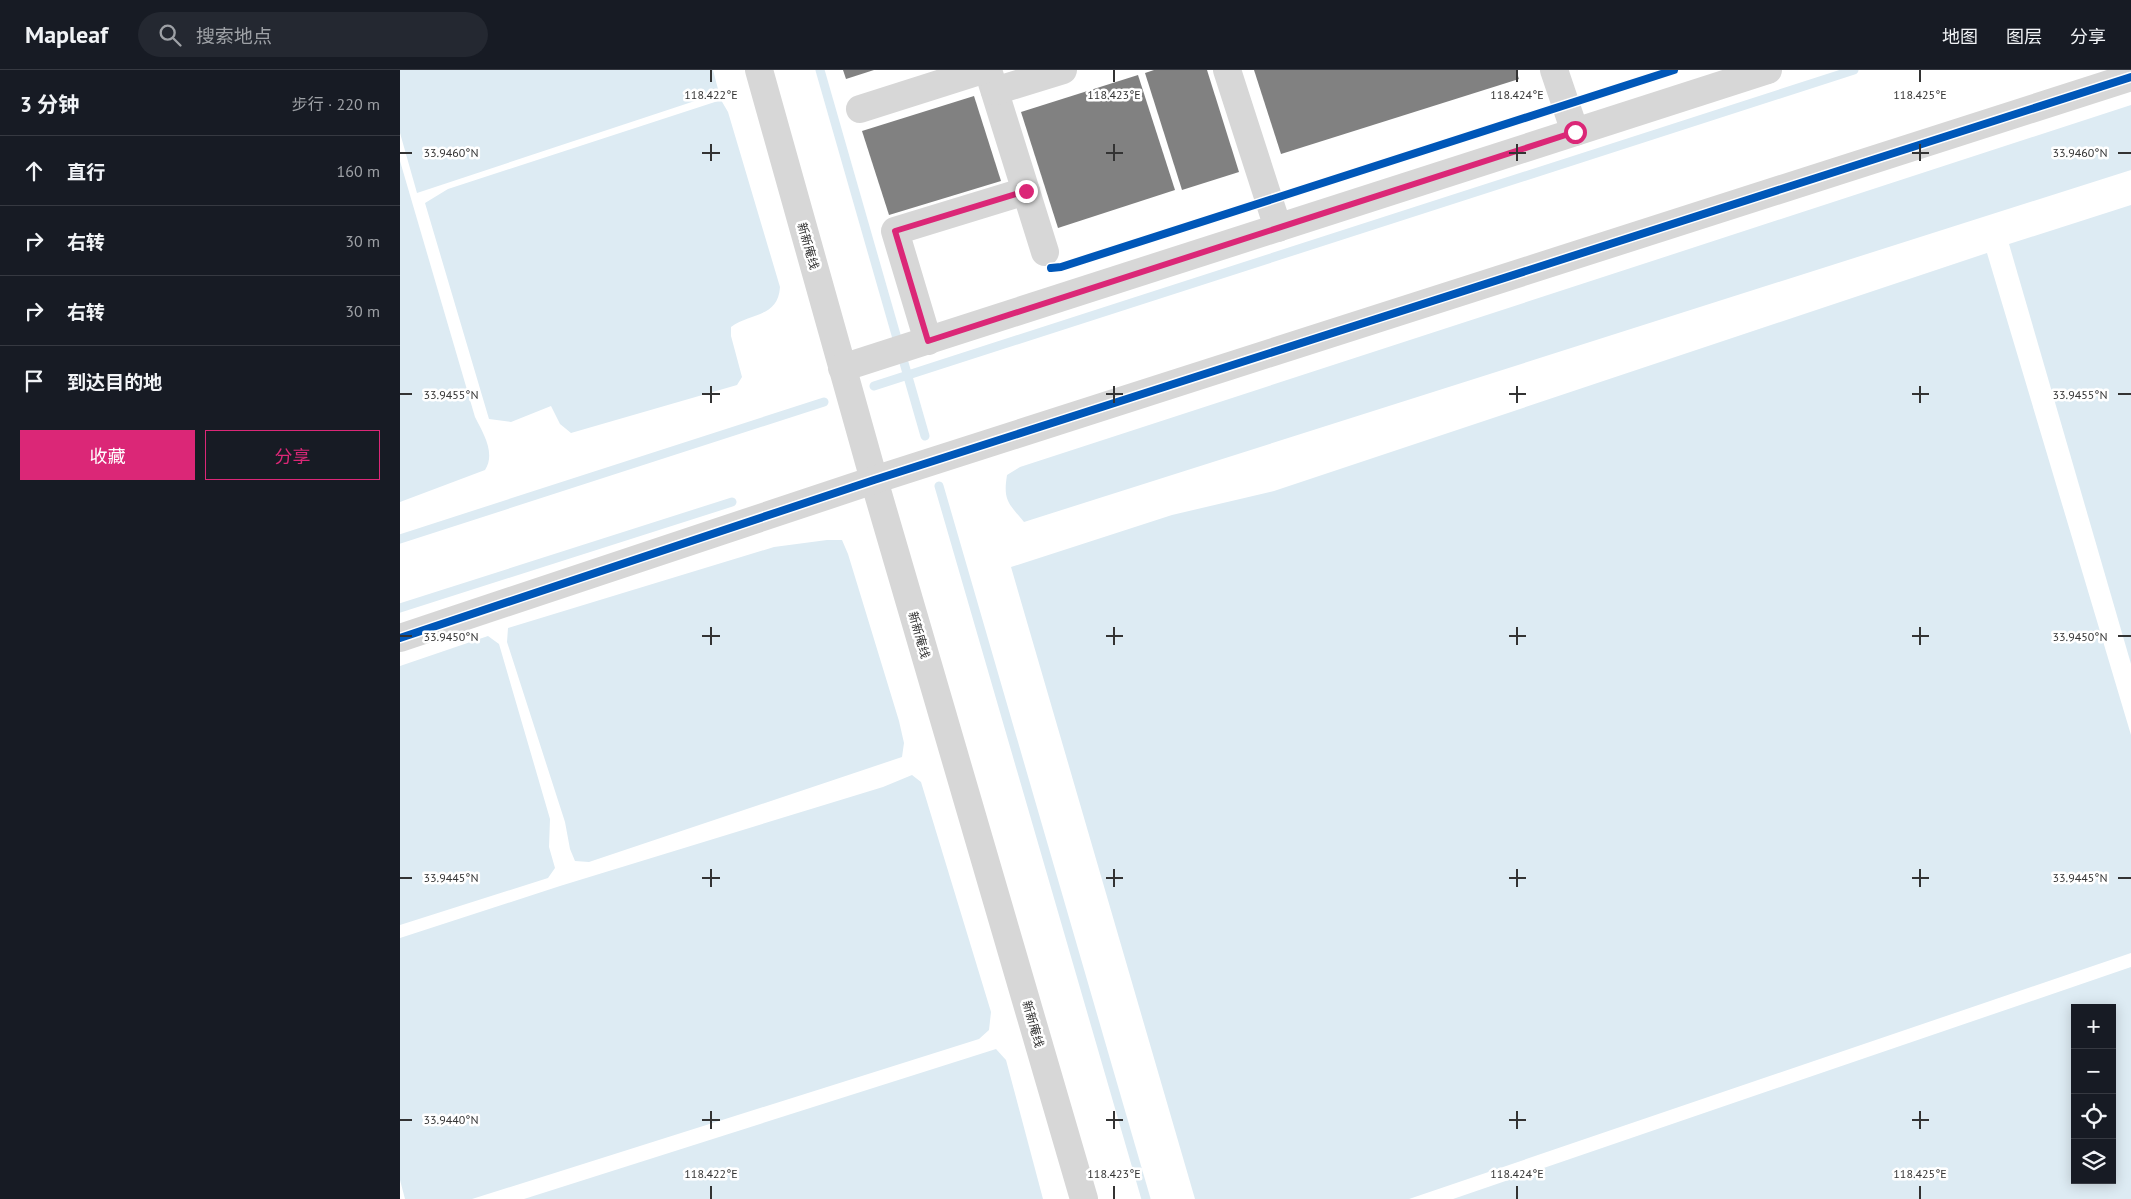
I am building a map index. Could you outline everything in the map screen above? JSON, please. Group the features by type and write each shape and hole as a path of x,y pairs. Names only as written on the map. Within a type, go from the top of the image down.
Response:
{"street":[{"name":"新新庵线","path":"759,70 874,480 1084,1199"},
{"path":"860,109 989,77 1063,70"},
{"path":"1227,70 1278,228"},
{"path":"1554,70 1575,132"},
{"path":"842,368 1768,70"},
{"path":"989,77 1044,252"},
{"path":"400,638 874,480 2131,77"},
{"path":"921,343 895,231 1026,191"}],"shaded area":[{"path":"400,70 713,70 719,93 417,193 400,133"},
{"path":"721,100 728,112 780,287 778,297 769,309 731,327 731,336 742,377 737,385 571,433 560,424 551,406 511,422 489,419 425,203 448,189"},
{"path":"2131,105 2131,170 1024,522 1006,496 1007,475 1020,467"},
{"path":"400,161 475,417 487,443 489,457 485,470 400,502"},
{"path":"2131,205 2131,664 2009,244"},
{"path":"1987,253 2131,735 2131,953 1409,1199 1195,1199 1011,567 1172,515 1274,491"},
{"path":"827,540 842,540 848,554 899,721 904,743 902,757 589,862 575,861 570,849 565,822 507,642 508,628 774,547"},
{"path":"488,636 499,644 550,819 549,847 555,868 548,878 400,925 400,666"},
{"path":"912,775 921,782 991,1012 989,1030 979,1039 472,1199 405,1199 400,1180 400,938 560,886 883,787"},
{"path":"2131,967 2131,1199 1453,1199"},
{"path":"996,1049 1006,1060 1043,1199 524,1199"}],"building":[{"path":"843,70 874,70 846,79"},
{"path":"1154,70 1207,70 1239,172 1182,190 1145,73"},
{"path":"1254,70 1516,70 1519,79 1281,154"},
{"path":"1138,75 1175,190 1058,228 1021,112"},
{"path":"974,96 1001,181 889,215 862,131"}],"waterway":[{"path":"820,70 925,436"},
{"path":"874,386 1854,70"},
{"path":"400,539 824,402"},
{"path":"939,486 1146,1199"},
{"path":"400,608 732,502"}],"cycle path":[{"path":"1051,268 1061,267 1674,70"},
{"path":"400,638 874,480 2131,77"}],"route":[{"path":"1026,191 895,231 928,341 1575,132"}]}
